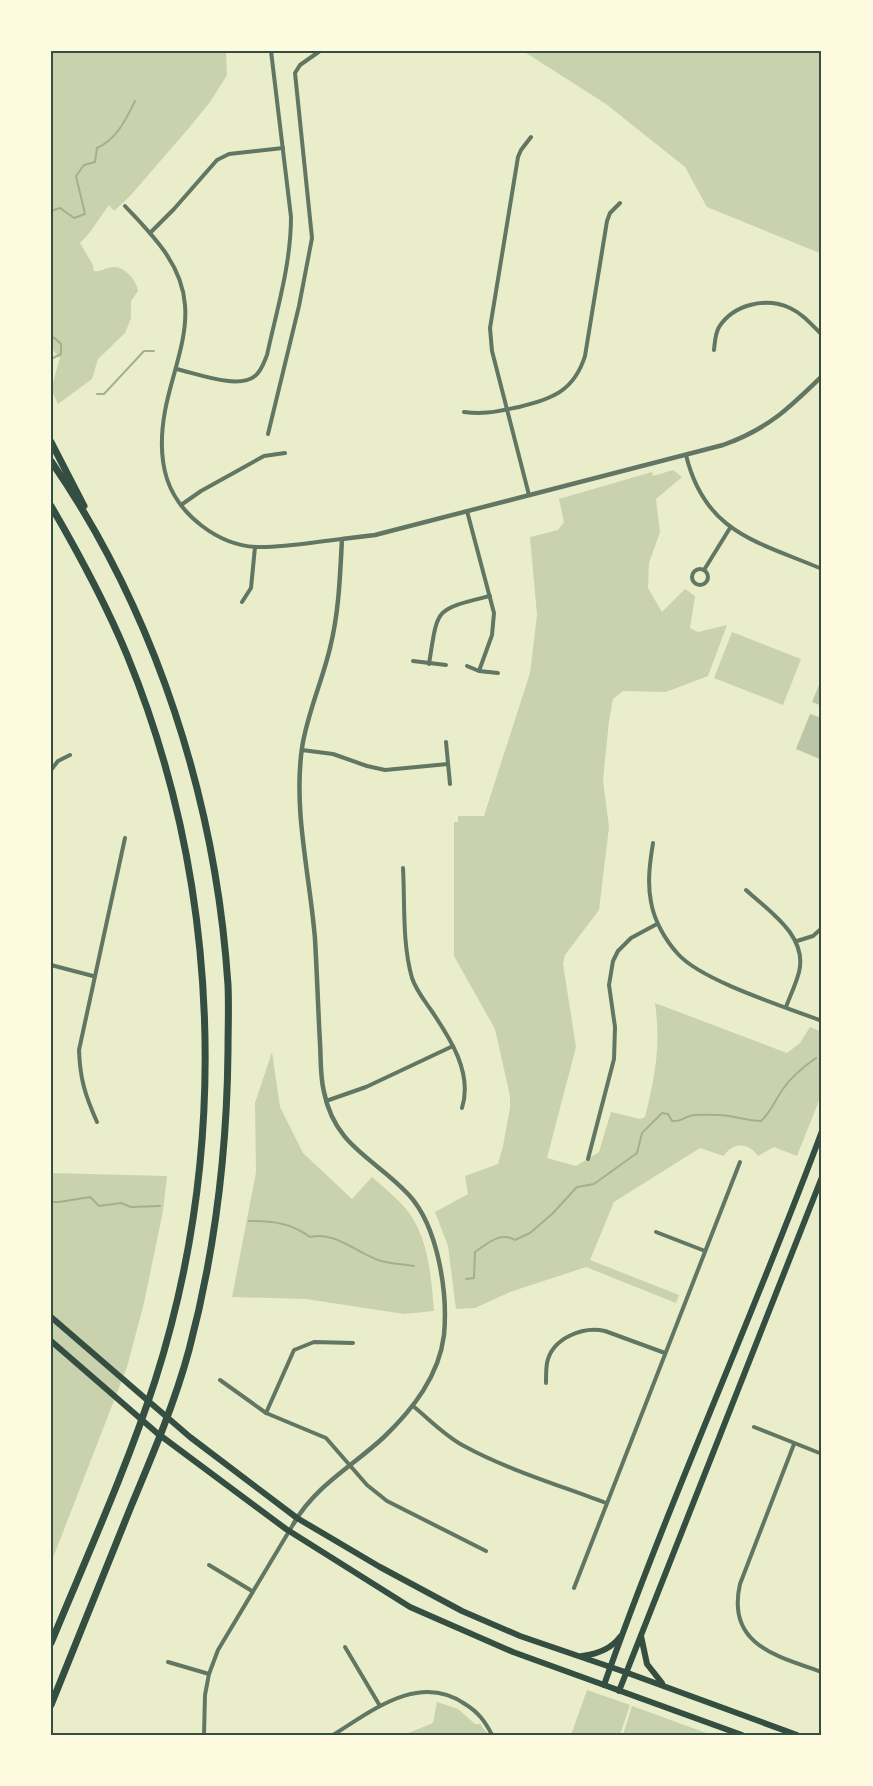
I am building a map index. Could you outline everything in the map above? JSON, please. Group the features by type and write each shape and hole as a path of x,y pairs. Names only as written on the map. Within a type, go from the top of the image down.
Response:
{"highway":[{"path":"51,442 108,557 161,673 194,781 209,846 221,919 228,987 228,1095 225,1150 218,1212 207,1275 189,1352 154,1451 51,1705"},
{"path":"51,461 108,557"},
{"path":"51,506 111,620 127,655 153,726 189,866 201,955 205,1019 201,1167 186,1262 155,1381 136,1436 51,1643"}],"main road":[{"path":"604,1685 822,1131"},
{"path":"619,1690 822,1177"},
{"path":"51,1317 190,1437 296,1521 462,1611 520,1636 625,1671 797,1735"},
{"path":"51,1341 157,1433 289,1531 410,1607 513,1652 741,1735"},
{"path":"579,1656 611,1647 626,1629"},
{"path":"640,1634 647,1664 664,1686"}],"street":[{"path":"176,369 240,382 255,376 261,370 267,355 290,246 291,217 271,51"},
{"path":"268,434 299,306 312,238 295,73 300,65 320,51"},
{"path":"529,495 492,351 490,328 518,157 531,137"},
{"path":"150,233 174,210 218,160 229,154 283,148"},
{"path":"464,412 485,414 541,401 570,384 582,367 585,356 607,221 610,213 620,203"},
{"path":"125,206 169,257 183,291 184,329 165,410 162,452 167,479 181,505 208,530 223,539 255,547 375,535 686,455 745,437 762,429 791,407 822,376"},
{"path":"714,350 716,334 727,318 738,309 766,302 792,308 806,318 822,335"},
{"path":"181,505 201,491 264,456 285,453"},
{"path":"686,455 700,495 714,515 730,528 755,541 822,569"},
{"path":"467,511 494,613 494,624 479,671"},
{"path":"704,570 730,528"},
{"path":"204,1735 205,1695 209,1674 218,1650 252,1591 289,1531 314,1496 383,1437 413,1406 432,1375 444,1335 444,1305 437,1248 426,1221 409,1195 356,1149 337,1129 326,1101 322,1078 315,938 299,793 306,726 331,646 339,594 342,539"},
{"path":"242,602 251,588 255,547"},
{"path":"700,568 704,570 708,576 705,584 694,583 692,574 700,568"},
{"path":"429,664 438,618 445,609 455,604 489,596"},
{"path":"413,661 446,665"},
{"path":"467,666 479,671 498,673"},
{"path":"446,742 450,784"},
{"path":"302,750 333,754 385,770 448,764"},
{"path":"51,770 58,761 70,755"},
{"path":"97,1122 80,1075 79,1050 93,976 125,838"},
{"path":"653,843 649,891 657,924 678,954 694,968 723,982 822,1021"},
{"path":"403,868 408,952 412,978 453,1046 465,1084 466,1095 462,1107"},
{"path":"746,890 784,925 797,941 800,970 786,1007"},
{"path":"588,1159 614,1059 615,1027 609,985 613,961 618,951 631,938 657,924"},
{"path":"797,941 813,936 822,928"},
{"path":"51,965 93,976"},
{"path":"326,1101 366,1087 453,1046"},
{"path":"574,1588 740,1162"},
{"path":"656,1232 705,1251"},
{"path":"546,1383 547,1361 559,1343 576,1332 597,1329 665,1353"},
{"path":"266,1413 294,1350 314,1342 353,1343"},
{"path":"220,1380 266,1413 326,1438 367,1485 387,1501 486,1551"},
{"path":"413,1406 464,1446 606,1503"},
{"path":"753,1428 822,1455"},
{"path":"794,1444 740,1584 737,1598 739,1616 749,1636 759,1647 822,1672"},
{"path":"209,1565 252,1591"},
{"path":"345,1647 380,1706"},
{"path":"168,1662 209,1674"},
{"path":"333,1735 380,1706 416,1691 444,1693 455,1697 477,1712 492,1735"}],"green space":[{"path":"51,51 226,51 227,75 210,102 130,196 114,211 109,205 80,243 94,271 114,267 122,269 133,279 138,291 131,301 131,318 125,333 98,359 92,379 58,404 51,389 60,358 51,348"},
{"path":"523,51 822,51 822,254 707,207 685,167 606,104"},
{"path":"673,470 682,477 656,499 660,532 649,563 648,588 662,612 685,589 695,596 690,628 698,632 727,625 708,676 666,692 623,691 613,699 603,780 609,827 599,910 565,955 563,964 576,1047 547,1158 576,1166 599,1152 611,1112 640,1119 645,1117 656,1061 655,1003 787,1053 800,1043 810,1027 822,1032 822,1093 797,1156 774,1147 758,1156 745,1146 731,1148 724,1156 700,1148 614,1202 590,1260 679,1295 676,1303 586,1267 510,1292 475,1308 456,1309 448,1246 435,1212 468,1194 465,1176 498,1164 510,1108 510,1096 495,1029 454,956 454,822 458,822 458,816 484,816 530,673 537,615 530,537 558,530 564,522 559,499 652,472 653,476"},
{"path":"732,632 801,659 783,705 714,678"},
{"path":"272,1052 280,1107 303,1153 352,1199 372,1177 398,1200 414,1220 428,1258 434,1311 404,1314 306,1299 232,1297 256,1172 255,1103"},
{"path":"51,1173 167,1176 163,1211 144,1303 127,1367 51,1563"},
{"path":"587,1690 630,1705 620,1735 571,1735"},
{"path":"437,1702 458,1709 475,1724 480,1724 489,1735 403,1735 433,1723"},
{"path":"632,1706 712,1735 623,1735"}],"building":[{"path":"822,678 822,706 812,702"},
{"path":"810,714 822,718 822,760 796,749"}],"waterway":[{"path":"51,211 60,208 74,218 85,214 76,176 84,165 95,162 97,148 115,134 135,101"},
{"path":"51,335 61,344 61,354 51,359"},
{"path":"97,394 104,394 144,351 154,351"},
{"path":"466,1279 474,1278 475,1252 499,1238 515,1240 530,1233 552,1214 577,1187 594,1184 637,1153 642,1133 662,1113 668,1114 672,1121 692,1115 724,1115 761,1121 790,1080 816,1058"},
{"path":"51,1202 90,1197 99,1206 121,1203 131,1207 160,1206"},
{"path":"249,1221 281,1224 310,1237 329,1237 372,1258 414,1266"}]}
